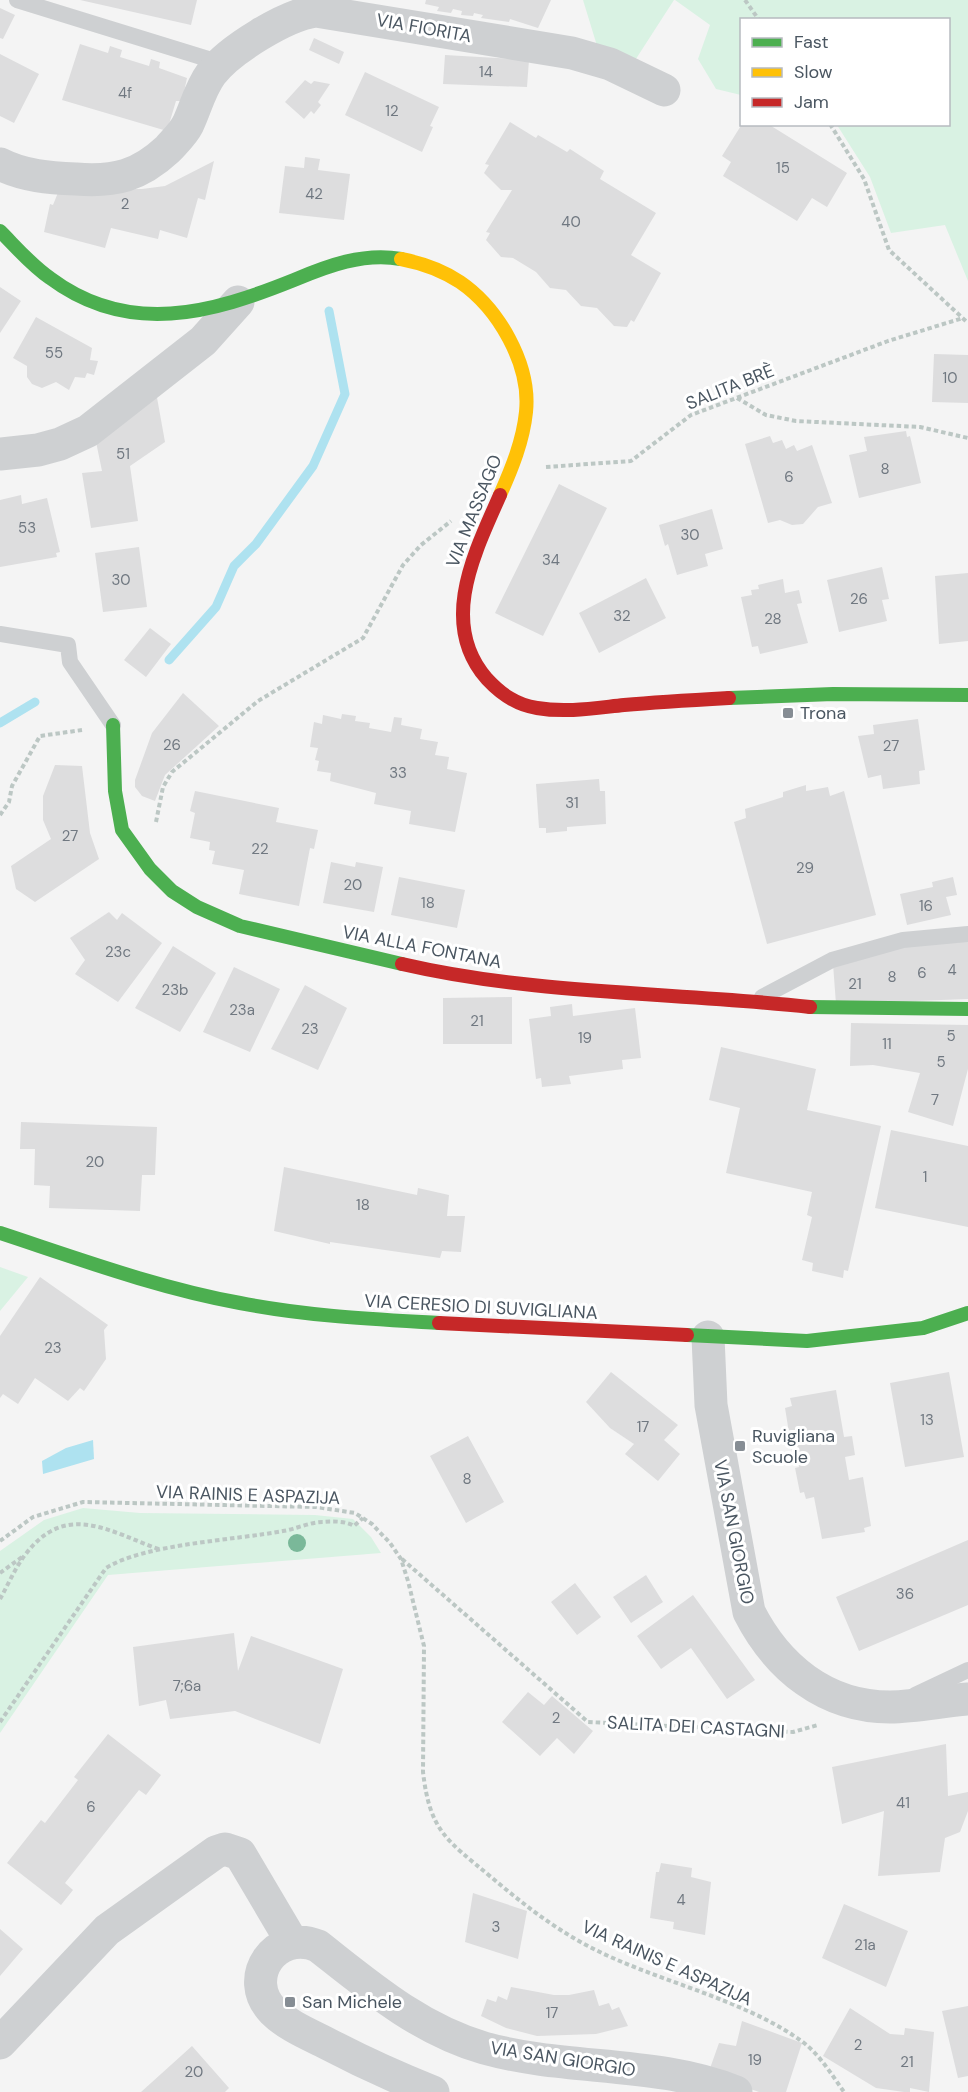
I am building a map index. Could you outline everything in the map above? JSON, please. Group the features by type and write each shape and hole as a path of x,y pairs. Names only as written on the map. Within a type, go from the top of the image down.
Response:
{"street":[{"name":"VIA FIORITA","path":"0,164 27,174 84,180 110,178 142,171 180,137 204,85 221,63 297,15 326,11 572,53 610,64 664,90"},
{"name":"VIA MASSAGO","path":"0,231 49,277 77,294 114,308 160,315 203,311 238,302 335,262 357,258 382,257 424,264 463,283 490,310 512,345 520,365 526,410 511,470 468,572 461,605 463,633 474,661 487,679 512,700 537,709 580,709 793,694 968,696"},
{"path":"0,453 38,450 60,444 88,431 203,341 238,302"},
{"name":"VIA ALLA FONTANA","path":"113,724 118,810 123,832 148,868 177,895 215,918 240,926 454,976 529,986 756,1001 831,1010 968,1009"},
{"name":"VIA CERESIO DI SUVIGLIANA","path":"0,1233 130,1276 221,1300 304,1313 365,1319 807,1341 848,1339 923,1328 968,1313"},
{"name":"VIA SAN GIORGIO","path":"708,1337 711,1405 749,1612 760,1634 799,1678 839,1698 858,1704 890,1707 968,1699"},
{"path":"0,2043 106,1930 216,1852 225,1849 240,1854 292,1942 276,1949 261,1966 259,1981 261,1993 274,2012 290,2025 365,2064 433,2092"},
{"name":"VIA SAN GIORGIO","path":"292,1942 308,1942 318,1946 396,2008 460,2040 501,2052 696,2079 736,2092"}],"lane":[{"path":"17,0 221,63"},
{"path":"0,634 68,645 70,662 113,724"},
{"path":"756,1001 832,960 903,940 968,934"},
{"path":"890,1707 968,1670"}],"path":[{"path":"745,0 758,18"},
{"path":"831,126 864,179 889,250 968,323"},
{"name":"SALITA BRÈ","path":"511,470 631,461 691,415 888,341 963,318"},
{"path":"736,398 765,415 796,421 920,427 968,438"},
{"path":"148,868 164,787 172,772 258,701 363,638 403,565 421,546 454,519"},
{"path":"0,814 9,802 12,786 40,736 113,724"},
{"name":"VIA RAINIS E ASPAZIJA","path":"0,1541 33,1517 83,1502 316,1507 347,1510 363,1518 380,1531 401,1558 424,1646 423,1772 425,1792 434,1823 442,1834 533,1912 589,1946 739,2009 801,2040 844,2092"},
{"path":"0,1722 106,1569 114,1564 162,1550 284,1531 321,1521 349,1523 354,1526 363,1518"},
{"path":"0,1573 25,1555 48,1532 73,1523 89,1524 162,1550"},
{"path":"0,1599 25,1555"},
{"name":"SALITA DEI CASTAGNI","path":"401,1558 588,1722 793,1732 825,1724"}],"green space":[{"path":"583,0 674,0 632,65 598,49"},
{"path":"675,0 968,0 968,281 945,225 891,233 870,177 838,126 950,126 950,18 740,18 740,95 716,89 698,59 710,25"},
{"path":"0,1267 28,1277 0,1311"},
{"path":"83,1508 140,1513 315,1515 353,1519 371,1537 381,1553 108,1575 0,1733 0,1551 44,1520"}],"water":[{"path":"93,1440 94,1459 43,1474 42,1461 66,1448"}],"building":[{"path":"80,0 197,0 191,25"},
{"path":"426,0 551,0 538,28 510,19 509,22 481,18 483,15 474,13 473,16 461,15 462,11 453,9 451,13 437,11 439,7 425,4"},
{"path":"0,8 15,15 3,39 0,38"},
{"path":"314,38 344,52 339,64 309,50"},
{"path":"80,44 108,53 110,46 122,50 120,57 149,66 151,59 160,62 159,68 187,78 182,101 176,101 167,131 62,100"},
{"path":"0,54 39,74 14,123 0,116"},
{"path":"445,55 529,60 527,87 443,84"},
{"path":"365,72 439,107 422,152 345,115"},
{"path":"305,80 311,84 314,81 330,84 318,102 321,105 314,114 311,111 304,119 285,102"},
{"path":"510,122 536,138 538,135 567,152 570,149 604,171 600,179 656,213 631,255 661,273 634,322 631,320 627,327 614,326 597,308 581,306 566,290 550,288 536,272 513,258 501,257 486,240 490,233 486,232 512,190 501,190 484,173 489,165 485,164"},
{"path":"741,126 771,126 847,173 827,207 812,198 797,221 723,176 731,162 722,156"},
{"path":"305,157 320,159 318,170 350,174 344,220 279,213 285,166 304,168"},
{"path":"214,161 205,200 198,198 187,238 160,230 158,239 111,228 105,248 44,232 50,204 53,205 59,190 142,189 165,186"},
{"path":"0,287 21,301 0,333"},
{"path":"36,317 92,348 90,360 98,361 94,375 87,373 85,378 75,377 69,390 56,382 42,388 32,384 27,377 27,366 13,358"},
{"path":"934,354 968,355 968,403 932,402"},
{"path":"156,392 165,442 130,466 138,521 91,528 82,473 102,471 95,437"},
{"path":"906,431 907,437 910,436 921,483 859,498 849,455 867,451 864,437"},
{"path":"770,436 773,443 782,440 786,449 794,445 797,451 812,445 832,503 818,507 803,524 792,525 780,520 768,523 745,444"},
{"path":"559,484 607,508 543,636 495,613"},
{"path":"21,495 22,504 47,498 60,552 56,553 57,557 0,567 0,500"},
{"path":"712,509 723,549 705,554 708,566 677,575 668,544 665,546 659,525"},
{"path":"139,547 147,607 103,612 95,553"},
{"path":"882,567 889,599 882,600 887,621 839,632 827,580"},
{"path":"968,573 968,641 939,644 935,576"},
{"path":"646,578 666,618 599,653 579,613"},
{"path":"783,579 785,593 799,590 802,603 797,604 808,643 760,654 758,646 752,647 741,597 752,595 751,590 759,589 758,585"},
{"path":"150,628 171,644 146,677 124,660"},
{"path":"183,693 219,726 165,775 155,801 142,796 135,787 135,780 152,733"},
{"path":"342,714 356,716 355,721 370,723 369,728 391,732 394,717 402,718 401,725 422,729 420,739 438,742 435,755 449,757 447,769 467,773 455,832 409,824 411,811 374,804 376,793 330,781 331,773 317,771 319,761 315,760 318,748 310,747 314,722 322,724 323,715 341,719"},
{"path":"918,719 925,770 919,771 920,784 883,789 881,775 868,778 858,736 874,734 873,725"},
{"path":"55,765 82,766 90,833 99,859 35,902 16,889 11,866 51,839 43,820 43,796"},
{"path":"599,779 600,791 605,791 606,824 567,827 567,831 546,833 546,828 539,828 536,784"},
{"path":"806,785 806,791 828,787 830,796 844,791 876,915 767,944 734,822 746,818 745,809 783,797 783,792"},
{"path":"195,791 279,808 276,822 318,830 314,849 310,848 299,906 239,894 244,870 212,864 215,851 209,850 210,842 190,838 195,813 190,811"},
{"path":"331,862 355,867 356,862 383,867 374,912 323,903"},
{"path":"399,877 465,890 457,928 391,915"},
{"path":"953,877 957,895 946,897 951,915 907,925 900,894 933,887 932,882"},
{"path":"109,912 117,920 122,913 162,943 118,1002 75,974 85,960 70,938"},
{"path":"968,938 968,999 836,1004 833,964 864,953"},
{"path":"173,946 216,973 180,1032 135,1008"},
{"path":"234,967 280,989 250,1052 203,1032"},
{"path":"305,985 347,1008 318,1070 271,1049"},
{"path":"512,997 512,1044 443,1044 443,998"},
{"path":"572,1004 573,1016 635,1008 641,1058 622,1060 623,1069 569,1076 571,1084 542,1087 541,1078 536,1079 529,1019 551,1016 550,1007"},
{"path":"851,1023 968,1025 968,1069 953,1126 908,1112 920,1073 873,1065 850,1066"},
{"path":"721,1047 816,1069 807,1110 881,1126 848,1271 844,1270 843,1278 812,1271 813,1263 802,1260 812,1217 807,1215 812,1192 726,1173 740,1108 709,1100"},
{"path":"21,1122 157,1127 155,1175 142,1175 140,1211 49,1208 50,1186 34,1185 35,1149 20,1149"},
{"path":"891,1130 968,1146 968,1227 875,1208"},
{"path":"284,1167 417,1195 418,1188 449,1195 447,1216 465,1216 461,1252 442,1251 440,1258 330,1242 330,1244 274,1231"},
{"path":"40,1277 108,1325 104,1330 106,1359 84,1391 80,1388 68,1401 35,1378 18,1404 3,1394 0,1398 0,1336"},
{"path":"611,1372 678,1425 664,1440 680,1454 658,1481 625,1454 634,1444 610,1428 586,1402"},
{"path":"949,1372 964,1457 905,1467 890,1383"},
{"path":"836,1390 844,1437 852,1436 855,1455 845,1457 849,1480 863,1477 871,1526 864,1528 865,1532 822,1539 814,1497 806,1499 804,1492 800,1493 795,1468 799,1467 797,1450 792,1451 785,1408 792,1406 790,1398"},
{"path":"468,1436 504,1502 466,1523 430,1456"},
{"path":"968,1540 968,1605 859,1651 836,1597"},
{"path":"646,1575 663,1602 631,1623 613,1597"},
{"path":"575,1583 601,1617 577,1635 551,1602"},
{"path":"693,1595 755,1680 727,1699 691,1648 661,1669 637,1636"},
{"path":"234,1633 238,1671 251,1636 343,1669 320,1744 235,1711 170,1719 166,1700 139,1706 133,1647"},
{"path":"528,1692 544,1705 552,1696 593,1731 574,1754 557,1738 540,1756 502,1722"},
{"path":"108,1734 161,1775 146,1795 139,1790 65,1883 73,1890 61,1905 7,1863 41,1820 45,1823 78,1780 74,1777"},
{"path":"946,1744 948,1796 968,1792 968,1811 960,1832 945,1838 940,1872 878,1876 884,1811 842,1824 832,1767"},
{"path":"661,1863 692,1868 691,1877 711,1882 705,1935 673,1929 674,1922 650,1918 656,1872 659,1872"},
{"path":"473,1893 527,1911 518,1959 465,1942"},
{"path":"844,1904 908,1931 886,1987 822,1958"},
{"path":"0,1929 23,1949 0,1976"},
{"path":"511,1987 554,1995 569,1995 594,1990 599,2006 609,2003 612,2010 619,2007 628,2026 596,2034 537,2036 506,2028 481,2016 487,1999 496,2002 498,1996 507,2000"},
{"path":"968,2006 968,2076 958,2078 942,2011"},
{"path":"850,2008 890,2034 904,2035 905,2028 934,2032 929,2092 910,2088 910,2092 904,2092 876,2088 823,2056"},
{"path":"742,2021 802,2043 786,2092 759,2092 708,2074 719,2043 736,2046"},
{"path":"192,2046 229,2088 225,2092 141,2092"}],"waterway":[{"path":"169,660 216,607 234,566 256,544 313,466 345,394 329,311"},
{"path":"0,723 35,702"}],"traffic: fast":[{"path":"0,231 43,273 80,296 110,308 140,313 171,314 202,309 263,292 346,262 373,257 401,259"},
{"path":"729,698 833,694 968,695"},
{"path":"113,725 115,791 122,830 150,869 172,891 197,907 240,926 402,964"},
{"path":"810,1007 968,1009"},
{"path":"0,1233 119,1272 209,1297 314,1314 439,1323"},
{"path":"687,1335 807,1341 923,1328 968,1313"}],"traffic: slow":[{"path":"401,259 439,271 460,282 474,293 499,322 517,357 523,375 526,412 516,454 500,495"}],"traffic: jam":[{"path":"500,495 472,564 463,611 465,635 472,657 487,679 498,689 509,698 522,704 559,710 729,698"},
{"path":"402,964 503,982 810,1007"},
{"path":"439,1323 687,1335"}],"place":[{"name":"Trona","path":"788,713"},
{"name":"Ruvigliana Scuole","path":"740,1446"},
{"name":"San Michele","path":"290,2002"}]}
